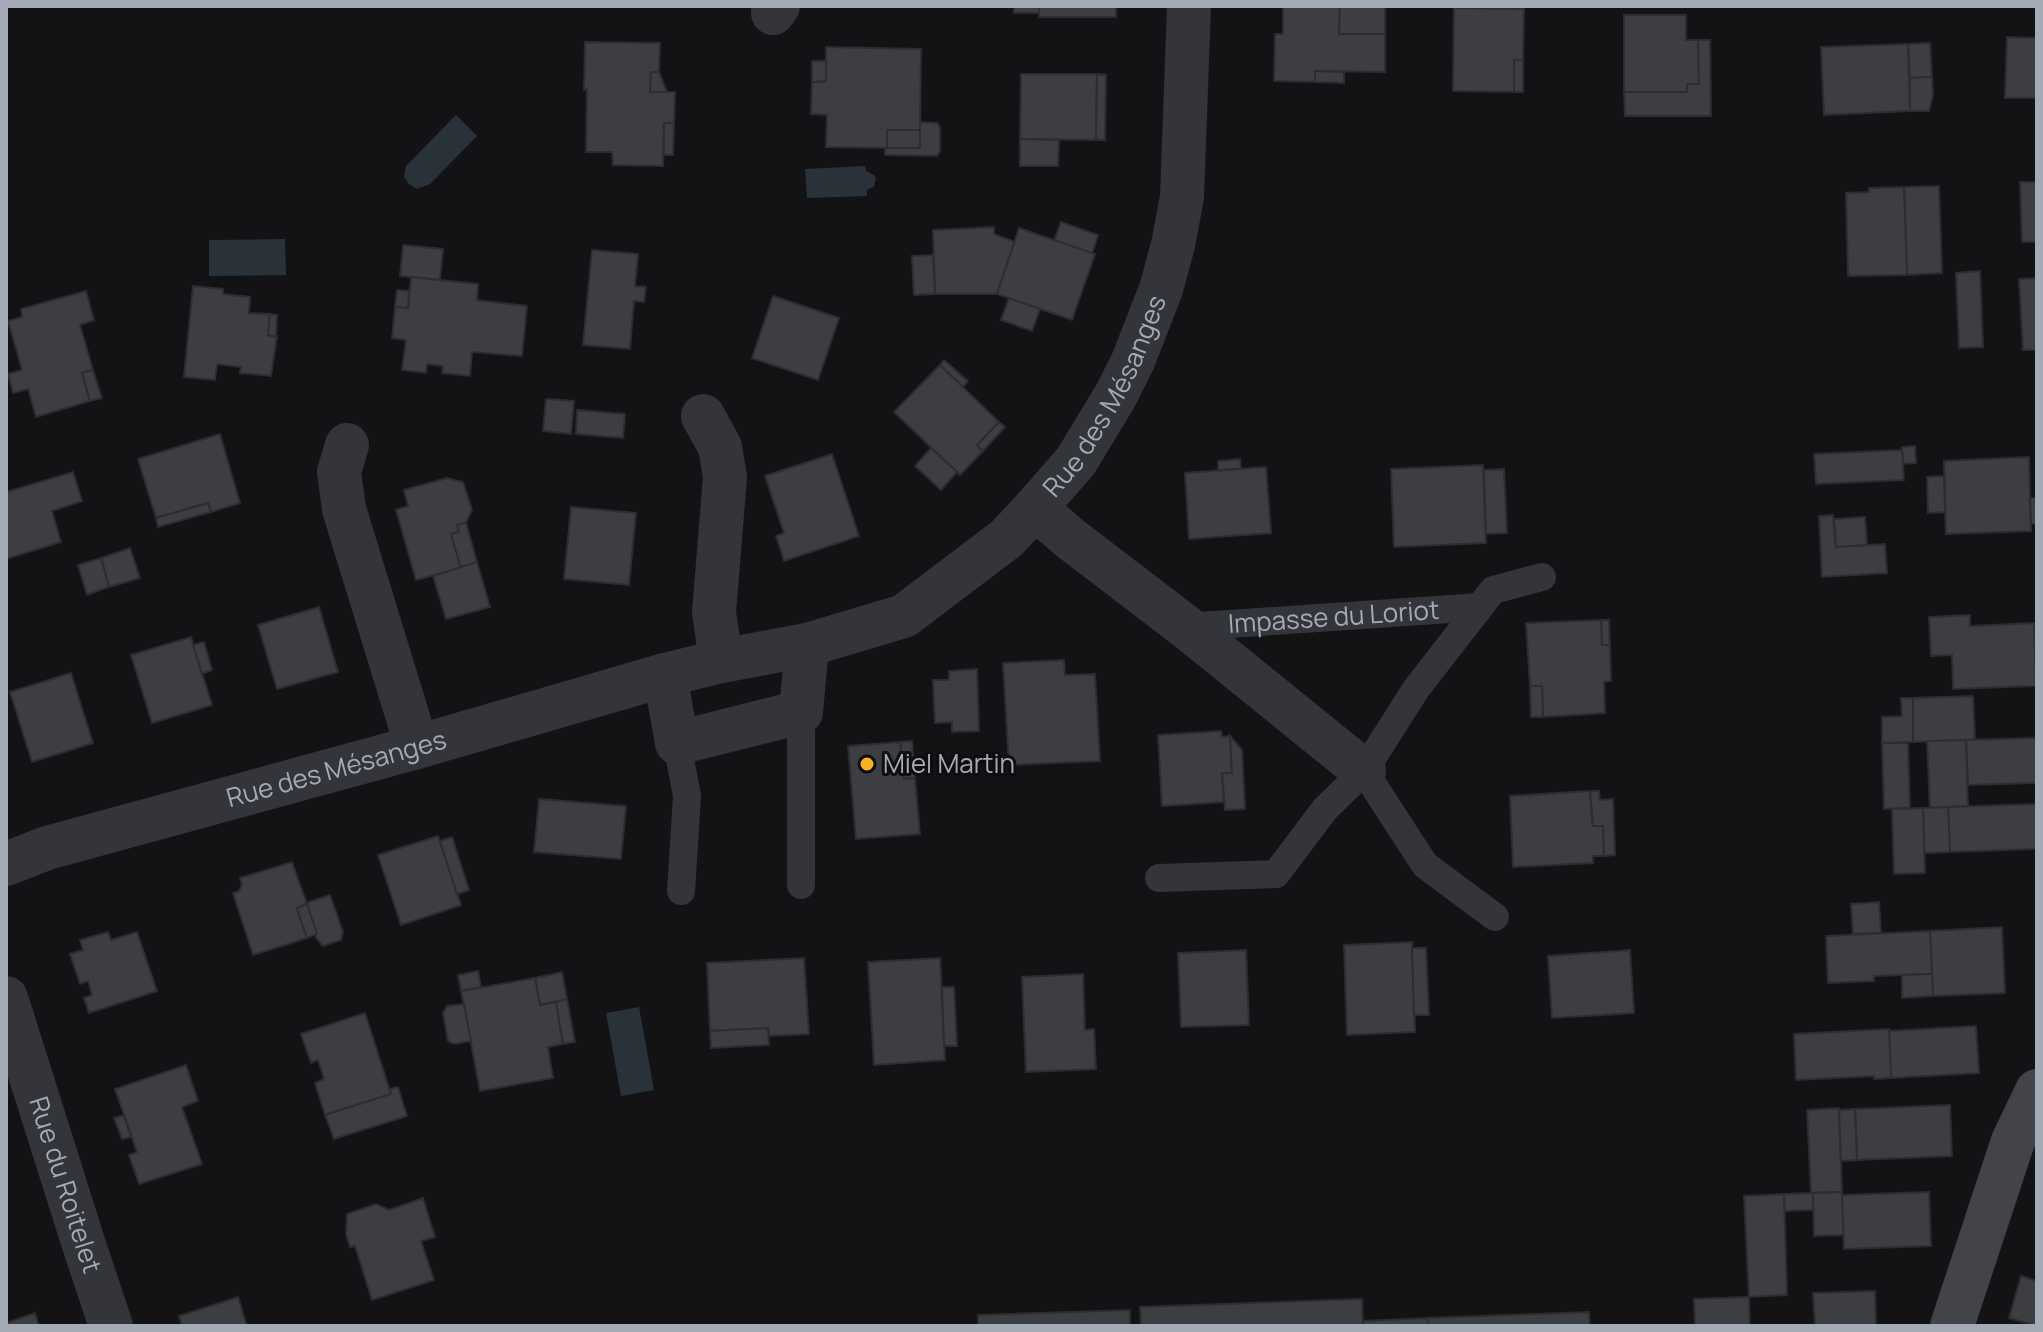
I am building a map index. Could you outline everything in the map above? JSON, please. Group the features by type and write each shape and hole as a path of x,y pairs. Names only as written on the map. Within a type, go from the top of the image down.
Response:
{"street":[{"name":"Rue des Mésanges","path":"6,864 47,848 417,747 665,675 807,645 904,616 1007,538 1076,461 1116,395 1148,326 1173,245 1182,197 1189,6"},
{"path":"703,416 720,447 725,477 714,612 721,661"},
{"path":"347,445 339,472 344,509 417,747"},
{"name":"Impasse du Loriot","path":"1035,508 1364,771"},
{"path":"665,675 677,743 801,712 807,645"},
{"name":"Rue du Roitelet","path":"6,998 111,1326"},
{"path":"1952,1326 2013,1141 2037,1091"}],"lane":[{"name":"Impasse du Loriot","path":"1159,878 1276,874 1325,809 1364,771 1416,689 1493,590 1542,577"},
{"name":"Impasse du Loriot","path":"1186,627 1480,607"},
{"path":"801,712 801,885"},
{"path":"677,743 687,796 681,891"},
{"name":"Impasse du Loriot","path":"1364,771 1425,865 1495,917"}],"shaded area":[{"path":"456,115 477,136 430,184 417,189 404,177 406,166"},
{"path":"865,166 866,171 876,178 874,187 867,190 867,196 807,198 805,169"},
{"path":"285,239 286,275 209,276 209,240"},
{"path":"639,1007 654,1090 621,1096 606,1013"}],"building":[{"path":"1014,6 1039,6 1039,13 1014,13"},
{"path":"1039,6 1116,6 1116,17 1039,17"},
{"path":"1283,6 1340,6 1339,34 1385,34 1385,72 1315,71 1315,82 1274,81 1275,34 1283,34"},
{"path":"1340,6 1385,6 1385,34 1339,34"},
{"path":"1454,8 1524,9 1523,60 1514,60 1514,92 1453,91"},
{"path":"1624,15 1686,15 1686,40 1698,40 1699,84 1687,84 1687,92 1624,92"},
{"path":"2007,37 2037,38 2037,98 2005,98"},
{"path":"1698,40 1710,40 1711,116 1625,116 1624,92 1687,92 1687,84 1699,84"},
{"path":"585,42 660,43 659,72 651,72 650,92 675,92 674,123 664,123 663,166 613,165 612,152 586,152"},
{"path":"1930,43 1932,77 1910,78 1908,44"},
{"path":"1908,44 1910,111 1824,115 1821,47"},
{"path":"826,47 921,49 920,130 887,130 887,148 826,147 827,115 811,114 812,82 826,81"},
{"path":"1514,60 1523,60 1523,92 1514,92"},
{"path":"812,61 826,61 826,81 812,82"},
{"path":"1315,71 1344,72 1344,83 1315,82"},
{"path":"651,72 659,72 667,92 650,92"},
{"path":"1021,74 1097,74 1096,140 1020,139"},
{"path":"1097,74 1106,75 1105,140 1096,140"},
{"path":"1932,77 1933,95 1929,111 1910,111 1910,78"},
{"path":"920,122 937,123 940,127 940,151 937,156 885,155 885,148 920,148"},
{"path":"664,123 674,123 673,155 664,155"},
{"path":"887,130 920,130 920,148 887,148"},
{"path":"1020,139 1059,140 1058,166 1020,166"},
{"path":"2020,182 2037,182 2037,242 2022,242"},
{"path":"1939,186 1942,273 1907,275 1904,187"},
{"path":"1904,187 1907,275 1848,276 1846,193 1869,192 1869,188"},
{"path":"1061,222 1098,235 1092,254 1054,241"},
{"path":"994,227 994,234 1015,242 997,294 935,294 933,230"},
{"path":"1019,228 1095,254 1072,320 997,294"},
{"path":"403,245 443,249 440,280 400,276"},
{"path":"592,250 638,254 635,286 646,287 644,302 634,301 630,349 583,345"},
{"path":"933,255 935,294 914,295 912,256"},
{"path":"1980,271 1983,347 1959,348 1956,273"},
{"path":"411,277 478,284 477,300 527,306 522,356 472,352 470,376 442,373 443,366 427,364 426,373 402,370 406,340 392,338 395,307 408,308"},
{"path":"2037,278 2037,350 2023,350 2019,279"},
{"path":"193,286 223,289 223,294 250,297 249,313 270,314 268,335 277,336 271,376 240,373 241,367 217,364 215,380 184,377"},
{"path":"397,290 409,291 408,308 395,307"},
{"path":"86,291 94,320 80,325 93,370 82,373 90,401 36,417 28,389 13,393 8,374 22,370 8,321 22,317 21,309"},
{"path":"773,296 839,318 818,380 752,358"},
{"path":"1009,298 1040,309 1032,331 1001,320"},
{"path":"270,314 277,315 276,337 268,335"},
{"path":"944,360 968,381 963,387 940,365"},
{"path":"940,365 999,422 977,445 983,451 960,475 894,412"},
{"path":"93,370 102,398 90,401 82,373"},
{"path":"546,399 574,401 571,434 543,431"},
{"path":"577,410 625,414 623,438 576,434"},
{"path":"999,422 1005,427 983,451 977,445"},
{"path":"220,434 240,503 211,512 208,503 156,518 138,459"},
{"path":"1915,446 1916,463 1903,464 1902,447"},
{"path":"931,448 957,472 941,490 915,466"},
{"path":"1902,450 1904,480 1816,484 1814,454"},
{"path":"832,454 859,536 784,561 776,536 784,533 765,476"},
{"path":"2029,457 2031,531 1946,534 1944,461"},
{"path":"1240,459 1241,469 1218,470 1218,461"},
{"path":"1483,465 1486,543 1394,547 1391,469"},
{"path":"1266,467 1271,533 1189,539 1185,473"},
{"path":"1504,469 1507,533 1486,534 1484,470"},
{"path":"73,472 82,501 52,511 61,542 6,559 6,492"},
{"path":"1944,476 1945,512 1928,513 1927,477"},
{"path":"447,478 463,482 472,510 466,523 457,525 459,532 451,534 461,568 416,580 396,510 408,506 404,490"},
{"path":"2030,498 2037,498 2037,524 2031,524"},
{"path":"208,503 211,512 158,527 156,518"},
{"path":"571,507 636,513 629,585 564,579"},
{"path":"1833,515 1836,547 1885,544 1887,573 1822,577 1819,516"},
{"path":"1865,517 1867,545 1836,547 1834,519"},
{"path":"466,523 477,562 461,568 451,534 459,532 457,525"},
{"path":"130,548 140,578 109,587 101,558"},
{"path":"101,558 109,587 87,595 78,565"},
{"path":"477,562 490,607 446,619 433,576"},
{"path":"319,607 338,672 277,689 258,625"},
{"path":"1970,615 1970,626 2034,623 2036,686 1953,689 1952,655 1931,656 1929,617"},
{"path":"1601,620 1609,620 1610,645 1602,645"},
{"path":"1601,620 1602,645 1610,645 1611,681 1604,682 1605,713 1543,717 1542,686 1530,686 1526,623"},
{"path":"191,637 212,705 152,723 131,655"},
{"path":"204,642 212,670 202,674 193,645"},
{"path":"1064,660 1065,675 1095,674 1100,761 1009,765 1003,663"},
{"path":"977,669 979,731 952,732 952,722 935,723 933,680 949,680 949,671"},
{"path":"71,673 93,743 32,762 10,692"},
{"path":"1530,686 1542,686 1543,717 1531,717"},
{"path":"1973,696 1975,740 1913,742 1913,698"},
{"path":"1901,698 1913,698 1913,742 1882,743 1882,717 1902,716"},
{"path":"1221,731 1222,737 1230,736 1232,773 1222,773 1224,802 1162,806 1158,735"},
{"path":"1230,736 1242,750 1245,809 1225,810 1222,773 1232,773"},
{"path":"2037,738 2037,783 1968,785 1966,740"},
{"path":"1966,740 1968,806 1930,808 1927,741"},
{"path":"912,741 915,778 904,779 900,742"},
{"path":"900,742 904,779 915,778 920,834 856,839 848,746"},
{"path":"1882,743 1908,743 1910,808 1884,809"},
{"path":"1590,791 1593,826 1603,826 1604,856 1593,856 1593,863 1513,867 1510,796"},
{"path":"1590,791 1599,791 1600,800 1613,799 1615,855 1604,856 1603,826 1593,826"},
{"path":"539,799 626,806 621,859 534,852"},
{"path":"2037,804 2037,849 1950,852 1948,807"},
{"path":"1948,807 1950,852 1924,853 1923,808"},
{"path":"1923,808 1925,873 1894,874 1892,809"},
{"path":"438,836 461,905 401,925 378,855"},
{"path":"452,837 469,890 457,894 440,841"},
{"path":"292,862 307,904 297,908 307,938 253,955 233,893 239,891 242,885 240,878"},
{"path":"330,895 343,932 341,940 323,946 316,938 306,903"},
{"path":"1879,902 1881,933 1853,934 1851,904"},
{"path":"307,904 317,934 307,938 297,908"},
{"path":"2002,927 2005,993 1933,996 1930,931"},
{"path":"1930,931 1932,974 1874,976 1874,981 1828,983 1826,936"},
{"path":"108,932 111,940 137,932 157,991 89,1013 84,998 92,995 88,981 80,984 70,954 83,950 80,940"},
{"path":"1412,942 1415,1032 1347,1035 1344,945"},
{"path":"1412,948 1426,948 1429,1015 1414,1015"},
{"path":"1246,950 1249,1025 1181,1027 1178,953"},
{"path":"1630,950 1634,1013 1552,1018 1548,956"},
{"path":"804,958 809,1034 769,1036 768,1028 710,1031 707,963"},
{"path":"940,958 945,1060 874,1065 868,962"},
{"path":"478,971 481,987 461,991 458,975"},
{"path":"562,972 567,999 540,1005 535,978"},
{"path":"1083,974 1085,1030 1094,1029 1096,1069 1026,1072 1022,977"},
{"path":"1932,974 1933,996 1902,998 1902,975"},
{"path":"535,978 540,1005 556,1002 563,1044 548,1047 553,1078 480,1091 461,991"},
{"path":"942,987 954,987 957,1046 944,1046"},
{"path":"567,999 575,1042 563,1044 556,1002"},
{"path":"464,1004 471,1041 454,1044 448,1041 443,1013 447,1006"},
{"path":"365,1013 391,1094 325,1115 315,1083 324,1079 318,1060 311,1063 301,1034"},
{"path":"1976,1026 1979,1073 1891,1078 1889,1031"},
{"path":"768,1028 769,1045 711,1048 710,1031"},
{"path":"1889,1029 1891,1078 1796,1080 1794,1034"},
{"path":"186,1065 198,1101 182,1107 202,1164 139,1184 129,1155 137,1152 115,1089"},
{"path":"398,1087 407,1116 334,1139 325,1115 391,1094 390,1089"},
{"path":"1950,1105 1952,1156 1857,1160 1855,1109"},
{"path":"1839,1108 1842,1192 1811,1193 1807,1110"},
{"path":"1855,1109 1857,1160 1841,1161 1839,1110"},
{"path":"124,1115 131,1137 122,1139 114,1118"},
{"path":"1842,1192 1844,1235 1814,1236 1813,1193"},
{"path":"1929,1192 1931,1246 1844,1249 1842,1195"},
{"path":"1813,1193 1813,1210 1784,1211 1784,1194"},
{"path":"1784,1194 1787,1295 1749,1297 1744,1196"},
{"path":"423,1198 435,1237 421,1241 434,1280 372,1300 355,1246 350,1247 346,1234 347,1214 376,1204 389,1210"},
{"path":"2021,1276 2037,1281 2037,1326 2009,1318"},
{"path":"1875,1291 1876,1326 1815,1326 1813,1293"},
{"path":"238,1297 247,1326 182,1326 179,1316"},
{"path":"1749,1297 1750,1326 1695,1326 1694,1299"},
{"path":"1362,1299 1363,1326 1141,1326 1140,1307"},
{"path":"1130,1310 1130,1326 978,1326 978,1315"},
{"path":"1589,1312 1590,1326 1428,1326 1427,1318"},
{"path":"35,1313 39,1326 6,1326 6,1323"},
{"path":"1427,1318 1428,1326 1363,1326 1363,1321"}],"place":[{"name":"Miel Martin","path":"867,764"}]}
